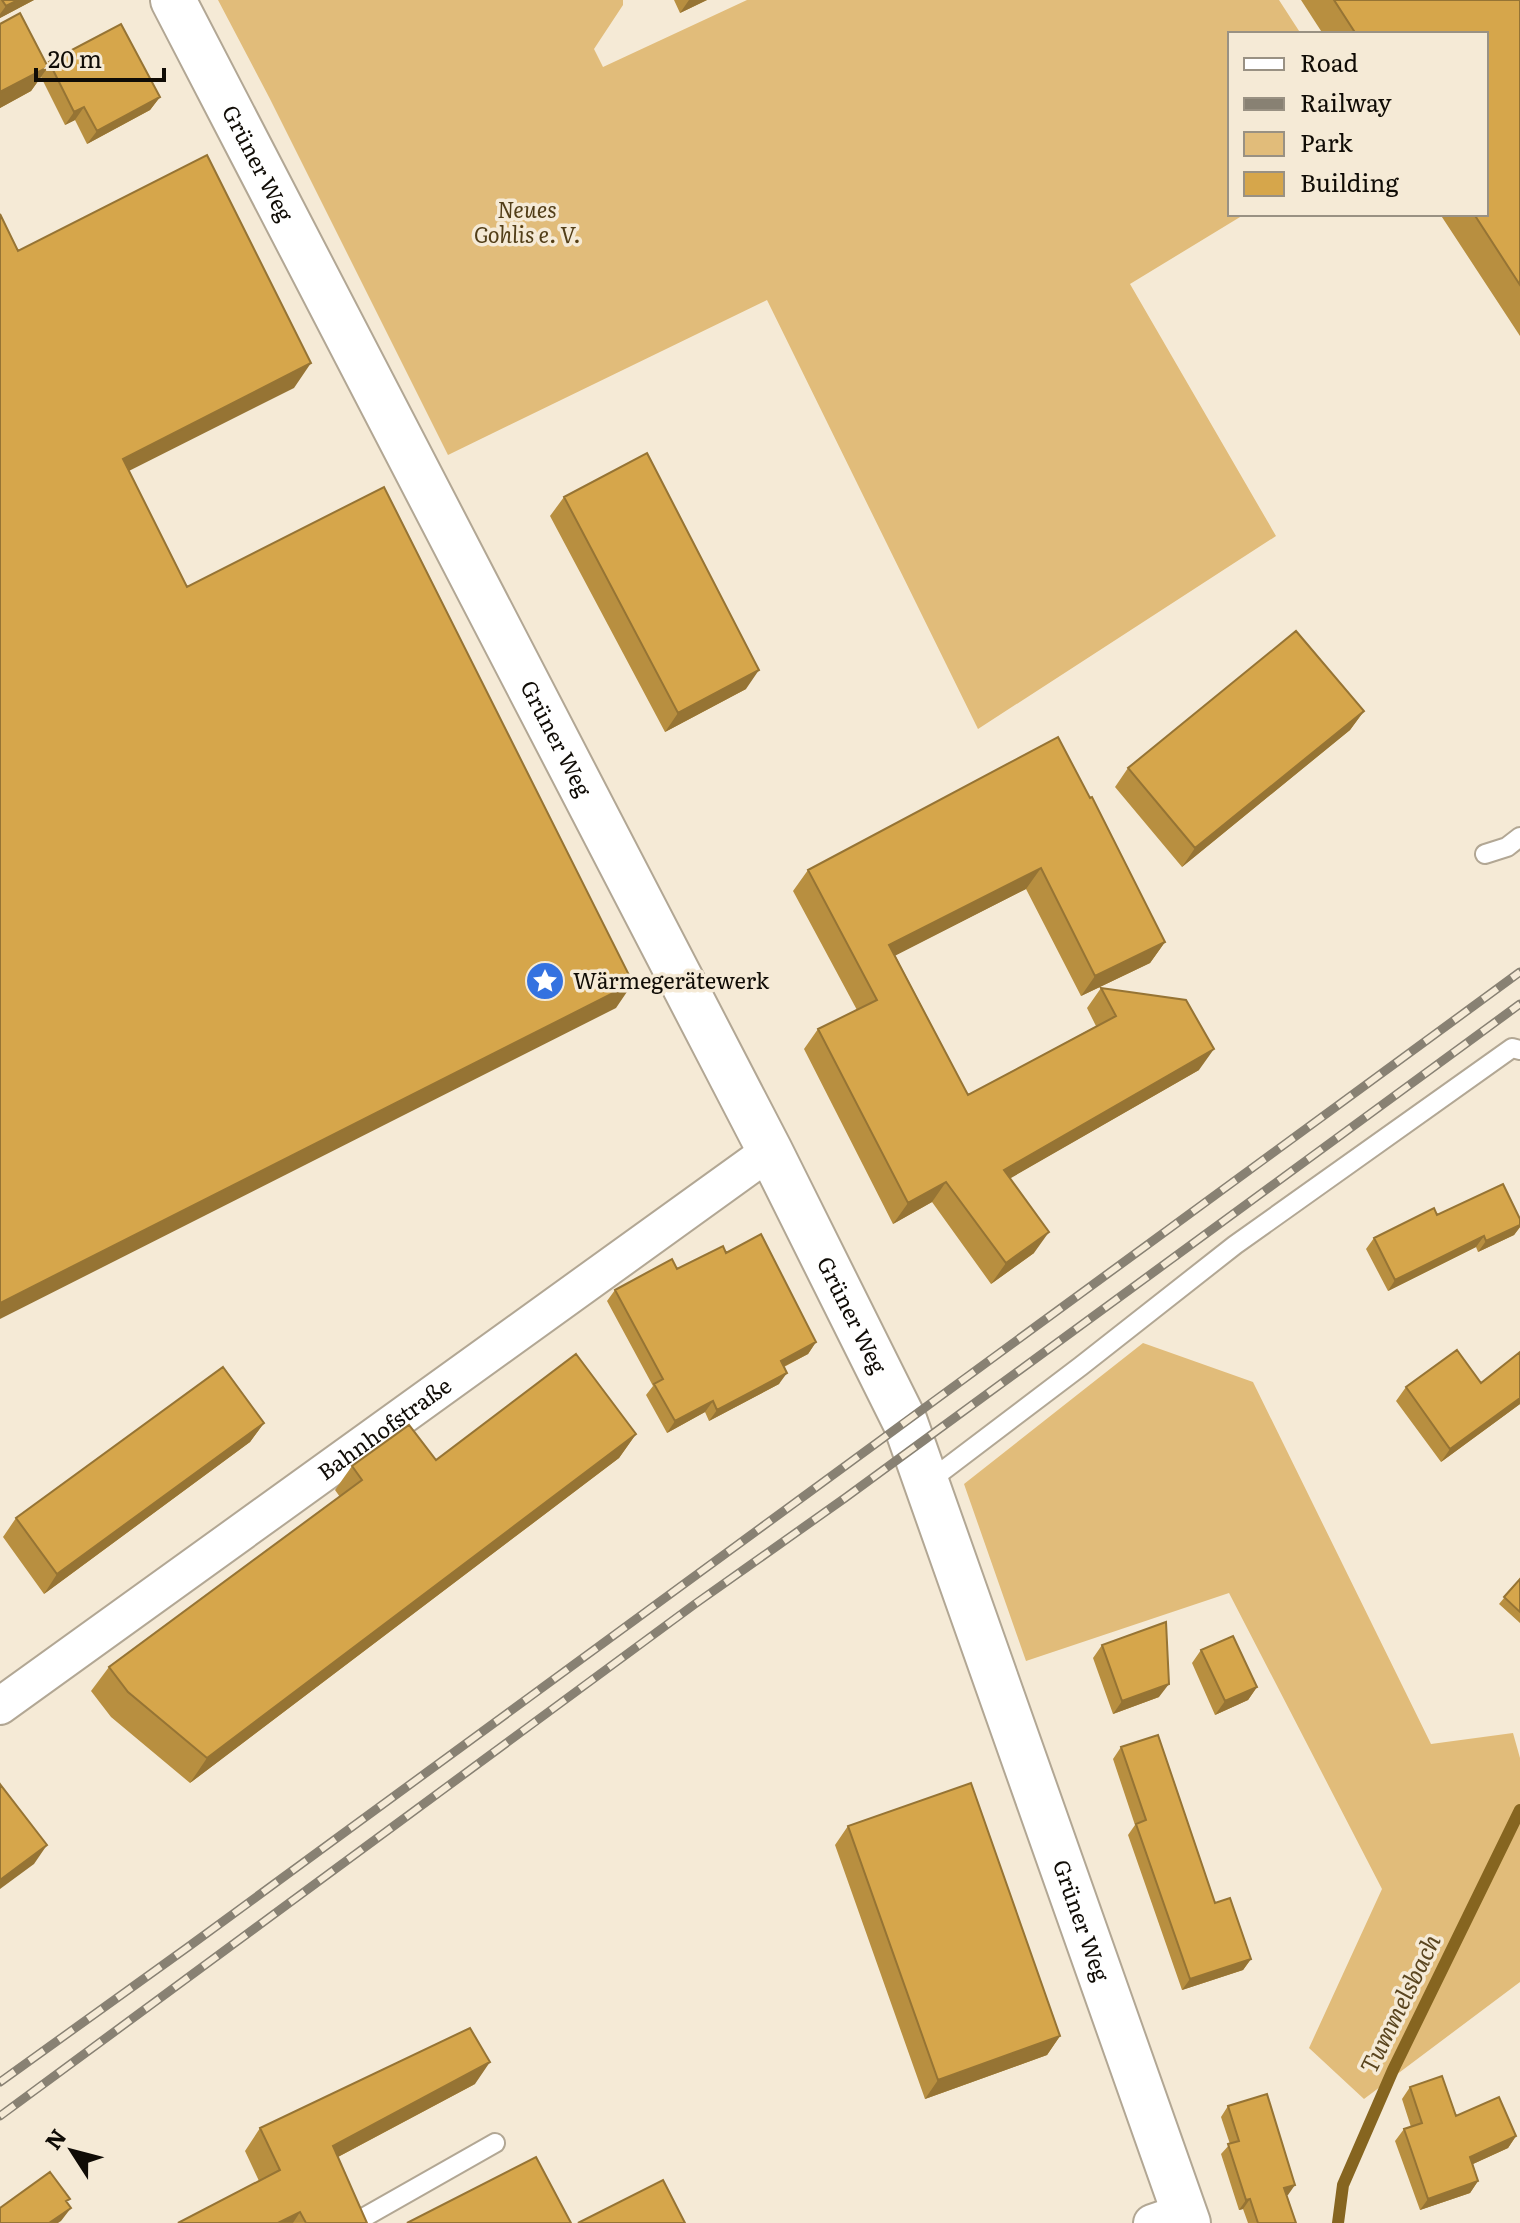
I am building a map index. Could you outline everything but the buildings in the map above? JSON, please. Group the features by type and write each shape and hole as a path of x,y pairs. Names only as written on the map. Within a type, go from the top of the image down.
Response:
{"street":[{"name":"Grüner Weg","path":"173,0 770,1151 905,1422 1175,2219"},
{"name":"Bahnhofstraße","path":"0,1706 770,1151"}],"lane":[{"path":"1485,854 1507,847 1520,837"},
{"path":"926,1484 1235,1245 1512,1048 1520,1050"},
{"path":"354,2223 495,2143"}],"green space":[{"name":"Neues Gohlis e. V.","path":"218,0 623,0 623,5 594,49 603,67 747,0 1279,0 1300,32 1228,32 1228,216 1242,216 1130,284 1276,536 978,729 767,300 448,455"},
{"path":"1143,1343 1253,1382 1431,1744 1513,1733 1520,1758 1520,1982 1364,2099 1309,2048 1382,1889 1229,1593 1026,1661 964,1484"}],"waterway":[{"name":"Tummelsbach","path":"1338,2223 1343,2185 1393,2070 1520,1810"}],"railway":[{"path":"0,2082 1520,972"},
{"path":"0,2116 695,1604 845,1498 1520,1004"}],"place":[{"name":"Wärmegerätewerk","path":"545,981"}]}
